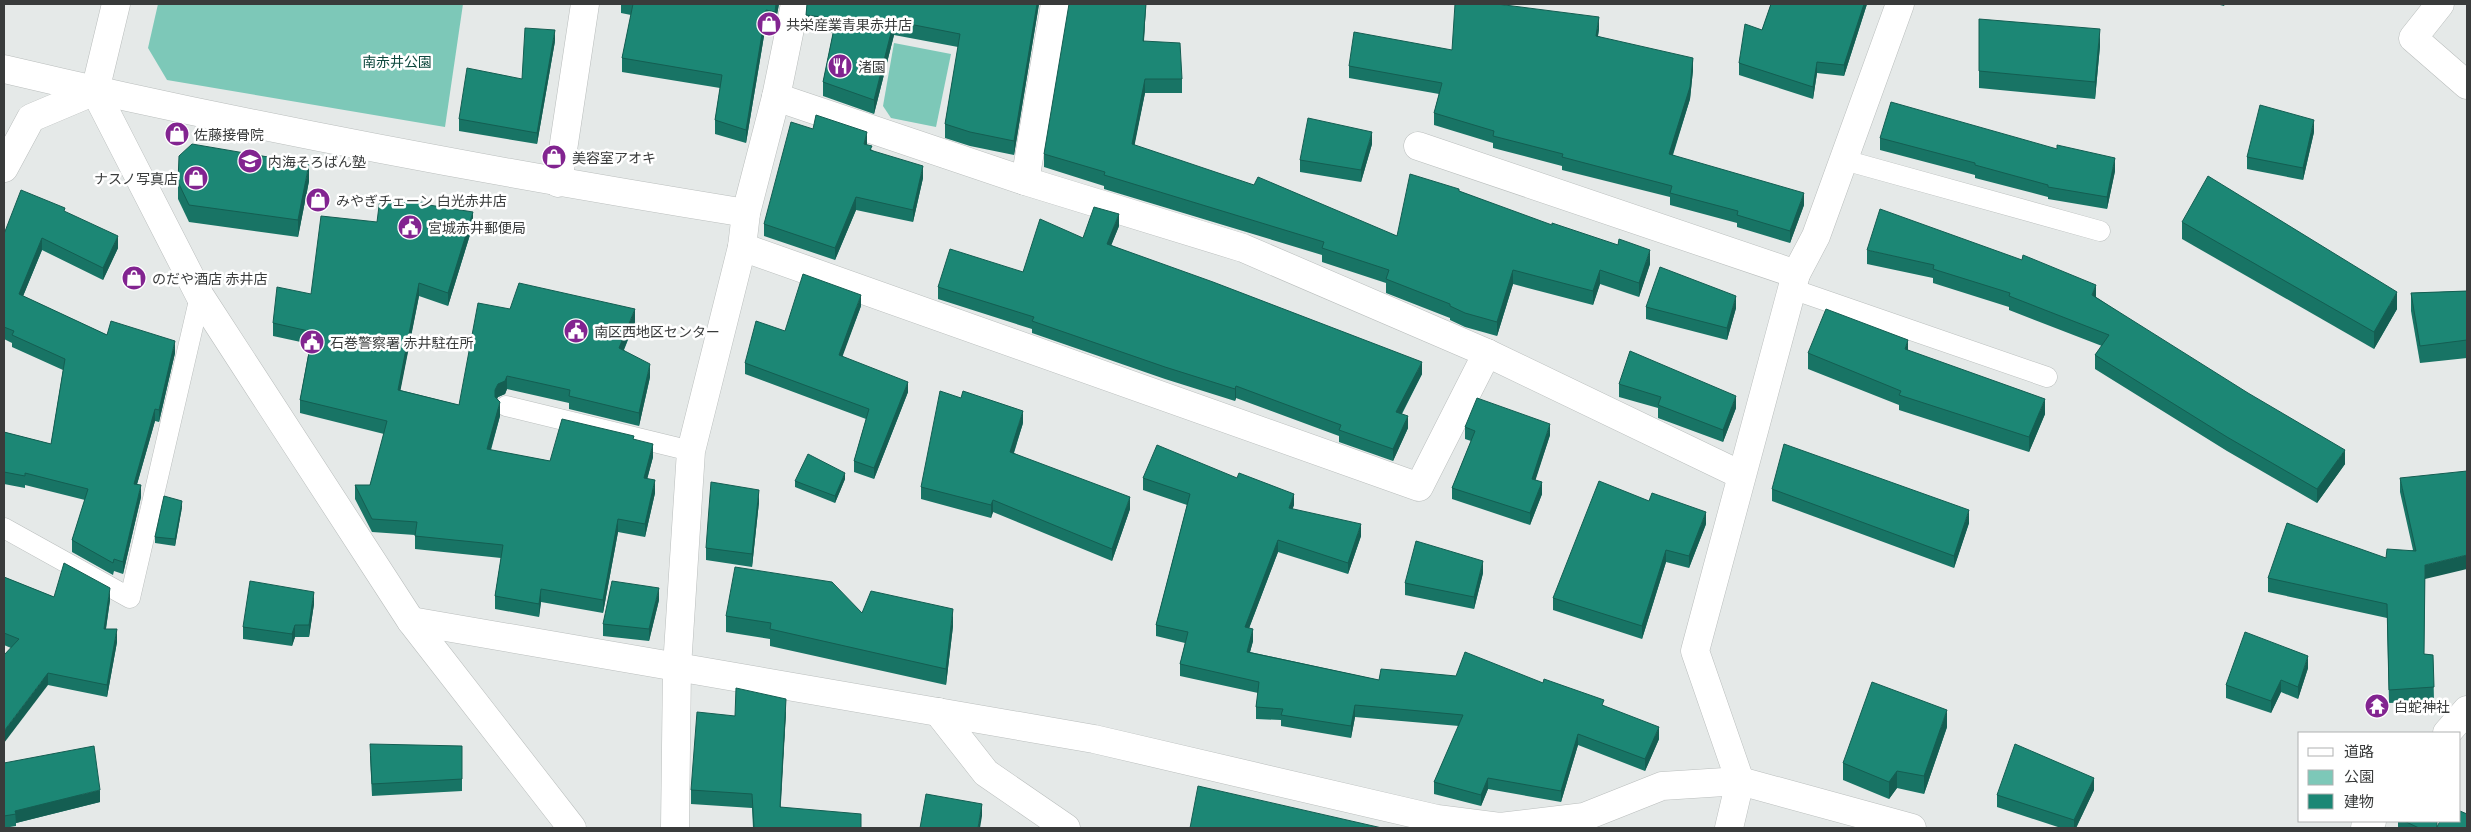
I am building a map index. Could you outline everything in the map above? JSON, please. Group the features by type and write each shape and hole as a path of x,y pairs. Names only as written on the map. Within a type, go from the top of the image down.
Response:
{"street":[{"path":"116,4 95,91 200,296 411,621 572,828"},
{"path":"558,183 584,4"},
{"path":"675,828 677,667 691,451 742,247 746,213 776,97 795,4"},
{"path":"1025,181 1055,4"},
{"path":"1729,828 1740,781 1695,651 1794,281 1816,236 1900,4"},
{"path":"2440,4 2413,38 2467,85"},
{"path":"4,69 95,91 558,183 746,213"},
{"path":"4,168 31,118 95,91"},
{"path":"776,97 1025,181 1243,248 1486,352 1741,475"},
{"path":"1418,146 1794,281"},
{"path":"742,247 1419,487 1486,352"},
{"path":"411,621 1094,739 1437,819 1500,827 1584,817 1662,786 1740,781 1912,828"},
{"path":"2448,732 2467,710"},
{"path":"938,712 986,773 1066,828"}],"lane":[{"path":"1844,160 2100,231"},
{"path":"1794,281 2047,377"},
{"path":"4,528 130,598 200,296"},
{"path":"506,406 691,451"}],"green space":[{"name":"南赤井公園","path":"158,4 463,4 445,127 167,80 148,48"},
{"path":"894,43 951,54 936,127 891,118 883,106"}],"building":[{"path":"633,4 776,4 775,12 766,10 746,130 715,120 722,75 622,58"},
{"path":"807,4 1037,4 1014,141 970,132 945,124 960,34 894,21 874,100 823,82 836,19 806,15"},
{"path":"1069,4 1146,4 1143,41 1180,43 1182,79 1145,79 1132,144 1254,185 1258,177 1397,236 1410,174 1459,189 1459,191 1552,225 1552,223 1618,245 1619,239 1650,250 1639,283 1600,270 1593,291 1513,270 1497,322 1465,313 1450,306 1450,304 1386,279 1389,270 1322,248 1324,242 1104,175 1105,172 1044,154"},
{"path":"1455,4 1497,4 1599,17 1596,36 1693,58 1690,87 1669,154 1804,193 1790,231 1737,215 1738,211 1670,193 1672,186 1562,157 1563,154 1493,136 1494,131 1434,113 1442,83 1349,66 1354,32 1452,50"},
{"path":"1771,4 1864,4 1844,65 1817,62 1813,87 1739,63 1745,24 1762,30"},
{"path":"1979,19 2100,29 2095,82 1979,71"},
{"path":"525,28 555,30 537,133 459,119 467,68 522,79"},
{"path":"1891,102 2057,149 2057,145 2115,158 2107,197 2048,187 2048,185 1975,165 1975,163 1880,138"},
{"path":"2260,105 2314,120 2303,168 2247,157"},
{"path":"816,115 867,132 864,144 872,146 870,150 923,166 913,210 856,197 835,248 764,224 791,122 813,129"},
{"path":"1308,118 1372,132 1361,170 1300,160"},
{"path":"192,144 309,164 298,220 189,205 178,182 179,156"},
{"path":"2208,176 2397,292 2374,332 2182,222"},
{"path":"21,190 65,208 64,211 118,236 103,268 42,238 19,294 107,335 111,321 175,341 159,410 155,409 134,484 141,485 123,562 114,559 113,563 72,540 88,489 25,473 25,476 4,472 4,432 51,444 65,359 12,335 14,331 4,327 4,234"},
{"path":"380,198 429,203 429,205 473,212 448,293 419,283 398,390 459,405 478,303 510,309 519,283 635,309 619,348 650,364 639,413 569,396 570,390 507,376 505,381 498,384 495,390 495,397 500,402 487,449 550,461 562,419 634,436 633,439 653,444 644,478 655,480 645,524 618,519 603,600 541,589 539,604 495,596 503,545 415,536 417,522 372,519 355,485 370,485 387,421 300,400 313,332 273,323 277,287 311,294 321,216 377,222"},
{"path":"1094,207 1119,214 1107,244 1213,282 1422,362 1396,412 1408,416 1393,449 1339,430 1341,425 1236,386 1235,389 1165,367 1032,321 1034,317 938,287 950,249 1023,272 1040,219 1083,238"},
{"path":"1880,209 2022,260 2023,255 2096,285 2092,295 2248,393 2345,450 2317,489 2227,437 2095,355 2109,335 2009,296 2010,293 1933,269 1934,265 1867,250"},
{"path":"1660,267 1736,296 1727,328 1646,307"},
{"path":"803,274 861,295 839,355 908,382 874,468 854,461 869,409 745,363 756,321 785,331"},
{"path":"2467,291 2467,340 2420,346 2411,293"},
{"path":"1826,309 1908,340 1905,349 2045,399 2029,437 1899,395 1901,391 1808,353"},
{"path":"1630,351 1736,396 1723,430 1658,405 1661,397 1619,384"},
{"path":"940,391 961,398 963,391 1023,411 1010,452 1130,497 1112,549 993,500 991,505 921,487"},
{"path":"1477,398 1550,424 1532,479 1542,482 1530,513 1452,488 1475,431 1465,427"},
{"path":"1784,444 1969,510 1954,556 1772,489"},
{"path":"1157,445 1237,478 1239,473 1294,494 1289,508 1361,524 1348,563 1278,540 1245,627 1253,629 1247,652 1379,680 1381,669 1456,676 1465,652 1543,683 1544,679 1604,700 1602,705 1659,727 1645,759 1578,734 1561,791 1488,778 1481,795 1434,782 1463,715 1355,705 1351,726 1281,715 1283,709 1256,707 1259,682 1180,664 1188,632 1156,625 1190,494 1143,478"},
{"path":"808,454 845,473 835,496 795,481"},
{"path":"2467,471 2467,555 2425,565 2424,654 2433,655 2434,687 2389,690 2387,604 2268,578 2287,523 2386,558 2387,549 2416,551 2400,478"},
{"path":"1599,481 1649,501 1652,493 1706,512 1689,556 1666,550 1642,626 1553,598"},
{"path":"711,482 759,490 752,554 706,548"},
{"path":"164,496 182,501 175,539 155,537"},
{"path":"1416,541 1483,561 1474,597 1405,583"},
{"path":"64,563 110,588 104,629 117,629 107,685 48,673 4,731 4,655 19,639 4,633 4,577 54,597"},
{"path":"735,567 832,582 862,613 871,591 953,609 946,669 770,629 771,623 726,616"},
{"path":"250,581 314,592 309,625 295,625 292,634 243,627"},
{"path":"612,581 659,588 649,629 603,624"},
{"path":"2245,632 2308,656 2298,687 2281,680 2271,701 2226,685"},
{"path":"1872,682 1947,710 1924,776 1897,771 1889,782 1843,763"},
{"path":"736,688 786,699 780,807 861,814 861,828 754,828 752,794 691,790 697,712 735,716"},
{"path":"370,744 462,746 462,779 372,784"},
{"path":"2015,744 2094,778 2074,820 1997,795"},
{"path":"94,746 100,790 15,811 16,814 4,816 4,763"},
{"path":"1198,786 1382,828 1190,828"},
{"path":"926,794 982,804 978,828 920,828"},
{"path":"2461,811 2467,814 2467,828 2419,828 2406,822 2437,822 2437,827 2440,822 2461,822"}],"place":[{"name":"共栄産業青果赤井店","path":"769,24"},
{"name":"渚園","path":"840,66"},
{"name":"佐藤接骨院","path":"177,134"},
{"name":"美容室アオキ","path":"554,157"},
{"name":"内海そろばん塾","path":"250,161"},
{"name":"ナスノ写真店","path":"196,178"},
{"name":"みやぎチェーン 白光赤井店","path":"318,200"},
{"name":"宮城赤井郵便局","path":"410,227"},
{"name":"のだや酒店 赤井店","path":"134,278"},
{"name":"南区西地区センター","path":"576,331"},
{"name":"石巻警察署 赤井駐在所","path":"312,342"},
{"name":"白蛇神社","path":"2377,706"}]}
